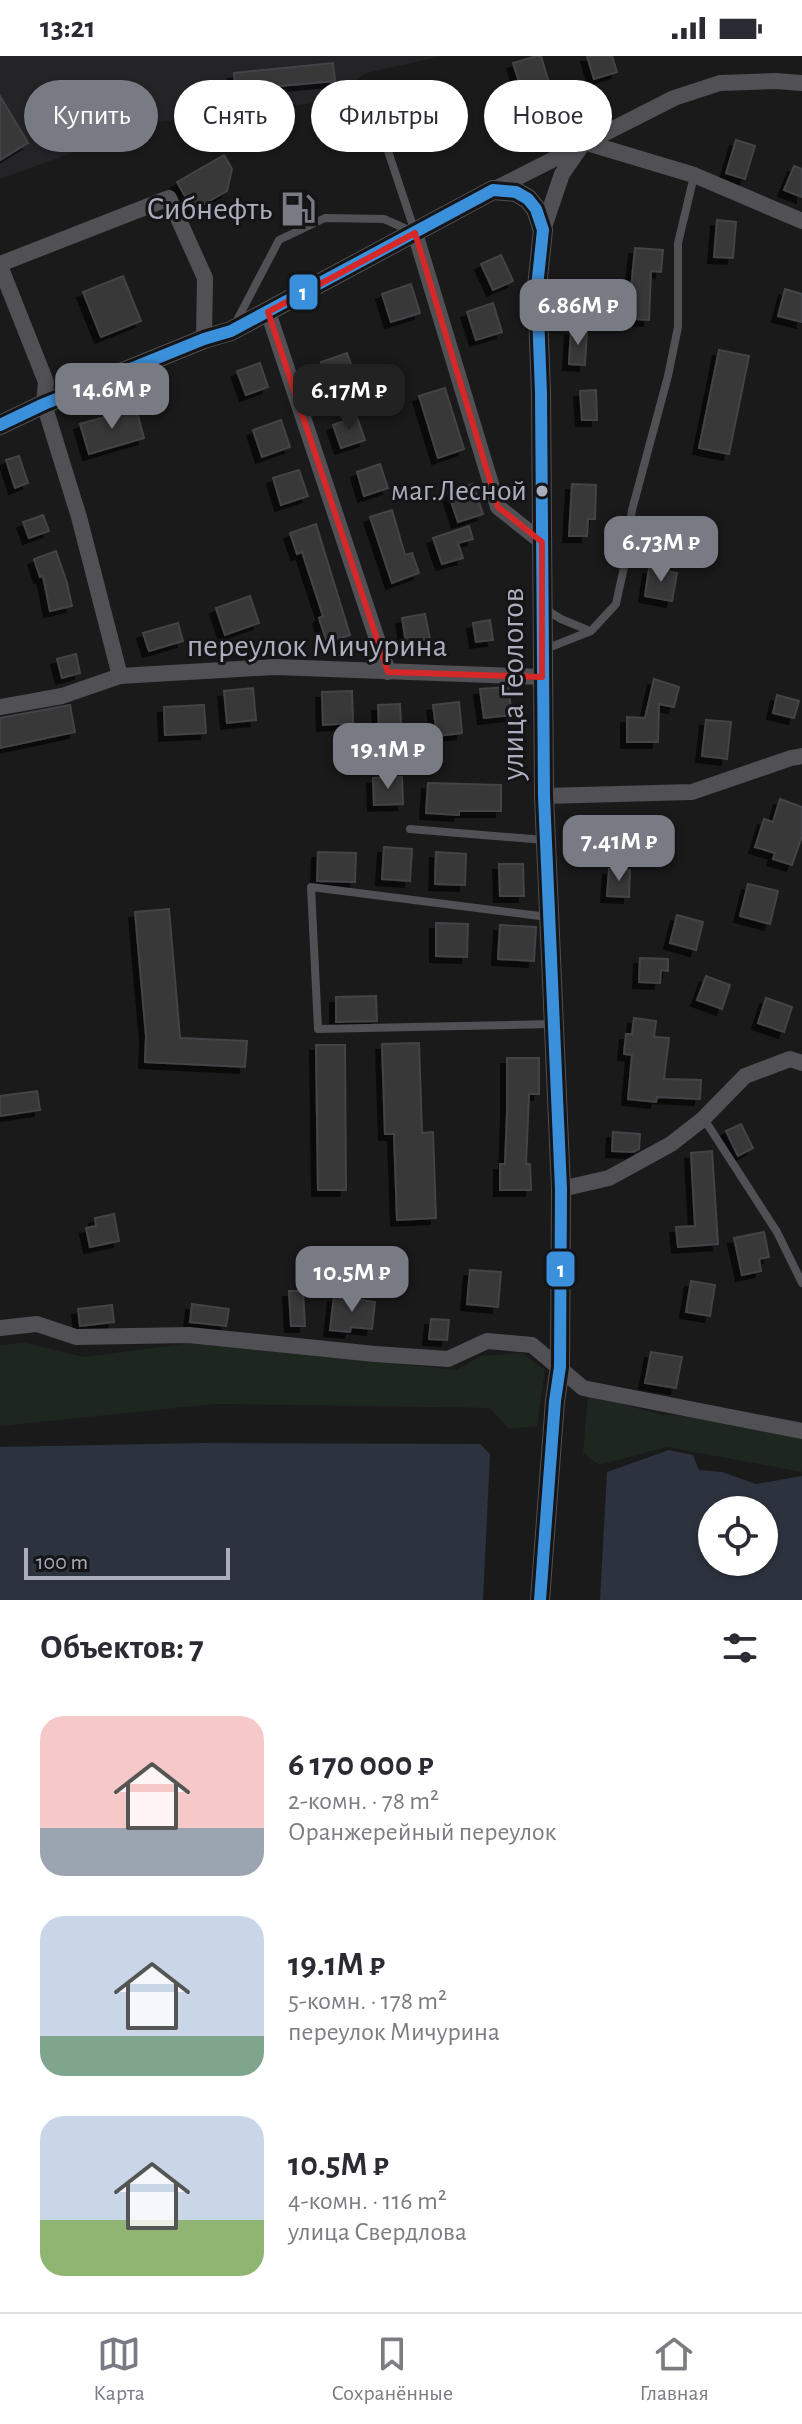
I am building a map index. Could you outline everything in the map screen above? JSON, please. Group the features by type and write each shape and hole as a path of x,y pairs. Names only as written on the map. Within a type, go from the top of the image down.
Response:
{"street":[{"path":"612,128 674,98 720,83 802,83"},
{"path":"612,150 694,175 802,221"},
{"path":"0,425 44,404 231,331 565,152"},
{"path":"543,230 562,174 577,152"},
{"path":"493,190 516,192 528,199 536,209 543,230"},
{"path":"120,676 79,517 44,404 46,382 0,265 169,198 205,278 204,339"},
{"name":"улица Геологов","path":"540,1600 560,1367 561,1189 544,796 541,650 541,393 537,287 543,230"},
{"path":"415,233 498,507 542,542"},
{"path":"268,312 388,672"},
{"name":"переулок Мичурина","path":"0,707 62,696 120,676 275,667 542,677"},
{"path":"544,796 692,792 802,756"},
{"path":"561,1189 609,1178 671,1144 703,1119 745,1076 790,1059 802,1063"},
{"path":"0,1328 37,1324 76,1337 189,1335 448,1359 487,1341 532,1345 583,1388 800,1429"}],"lane":[{"path":"388,152 415,233"},
{"path":"541,650 591,631 616,604 632,510 678,327 678,243 694,175"},
{"path":"231,331 279,240 325,218 384,219 415,233"},
{"path":"543,608 591,631"},
{"path":"410,829 547,840"},
{"path":"549,917 311,887 318,1029 554,1024"},
{"path":"703,1119 777,1232 802,1283"}],"highlighted area":[{"path":"415,233 498,507 542,542 542,677 388,672 268,312"}],"shaded area":[{"path":"0,56 443,56 366,73 355,80 311,80 311,103 295,105 295,80 174,80 174,120 158,122 158,80 24,80 24,152 74,152 0,179"},
{"path":"198,1342 456,1370 481,1356 522,1353 545,1370 537,1426 509,1429 490,1408 215,1404 0,1426 0,1345 25,1343 84,1357"},
{"path":"588,1395 663,1415 724,1416 802,1436 802,1472 667,1447 599,1465 583,1453"},
{"path":"202,1443 480,1444 490,1454 483,1600 0,1600 0,1447"},
{"path":"669,1450 693,1455 699,1470 722,1472 756,1484 802,1476 802,1600 600,1600 607,1472"}],"building":[{"path":"541,56 548,80 518,80 513,63"},
{"path":"587,56 612,56 617,72 594,79"},
{"path":"333,63 335,80 311,80 311,83 295,85 295,80 234,80 234,73"},
{"path":"0,96 24,136 24,145 0,160"},
{"path":"736,140 755,146 745,179 726,173"},
{"path":"224,155 232,169 227,191 193,210 177,182"},
{"path":"794,166 802,169 802,197 784,190"},
{"path":"717,220 736,222 733,258 714,257"},
{"path":"635,248 663,250 661,272 651,271 649,320 618,318 619,289 631,289"},
{"path":"501,255 513,281 493,290 481,264"},
{"path":"123,276 141,321 101,337 83,292"},
{"path":"411,284 420,313 391,322 382,294"},
{"path":"785,289 802,294 802,322 778,316"},
{"path":"493,303 502,332 476,340 467,312"},
{"path":"571,329 587,330 585,365 569,364"},
{"path":"719,350 749,356 729,454 699,448"},
{"path":"347,353 358,385 332,394 321,362"},
{"path":"260,363 268,387 246,395 237,371"},
{"path":"445,388 464,449 438,458 419,396"},
{"path":"596,390 597,420 582,420 580,391"},
{"path":"136,408 144,438 89,454 80,424"},
{"path":"357,417 365,440 341,448 333,425"},
{"path":"281,420 290,447 262,457 253,430"},
{"path":"19,456 28,483 15,488 6,460"},
{"path":"380,464 388,488 364,496 357,472"},
{"path":"299,470 308,496 281,505 273,478"},
{"path":"473,484 483,514 458,522 448,492"},
{"path":"572,484 596,485 595,519 588,519 587,536 569,536"},
{"path":"392,510 405,555 412,553 419,573 392,583 370,517"},
{"path":"43,515 49,531 29,538 23,522"},
{"path":"316,524 350,635 327,643 319,618 323,616 302,552 297,554 290,533"},
{"path":"469,526 473,539 458,543 463,558 442,564 433,538"},
{"path":"56,551 72,606 50,611 43,576 40,577 34,559"},
{"path":"649,568 677,573 672,601 645,596"},
{"path":"250,596 259,623 225,635 216,608"},
{"path":"425,614 430,639 406,643 402,618"},
{"path":"490,620 493,640 476,642 473,623"},
{"path":"178,623 183,641 149,651 143,633"},
{"path":"76,654 80,673 62,678 57,659"},
{"path":"654,679 679,687 674,707 659,704 658,742 627,742 627,717 645,718"},
{"path":"508,687 512,715 484,718 480,689"},
{"path":"253,688 256,720 227,723 224,691"},
{"path":"352,691 353,723 323,725 322,692"},
{"path":"777,695 799,701 794,718 773,713"},
{"path":"459,702 462,733 437,736 433,705"},
{"path":"400,704 401,726 379,726 378,705"},
{"path":"70,705 75,732 0,748 0,718"},
{"path":"204,705 206,733 165,735 164,707"},
{"path":"706,720 731,722 727,759 702,756"},
{"path":"402,777 403,804 374,805 373,778"},
{"path":"428,783 501,785 501,811 459,811 459,815 426,813"},
{"path":"780,799 802,807 802,836 792,865 773,859 775,853 755,847 764,819 773,822"},
{"path":"384,847 412,849 410,881 382,879"},
{"path":"318,852 356,853 355,882 317,881"},
{"path":"436,852 466,854 465,885 435,884"},
{"path":"499,864 523,864 524,896 500,896"},
{"path":"609,869 630,870 629,897 607,896"},
{"path":"748,884 778,891 770,924 740,916"},
{"path":"169,909 180,1038 247,1041 245,1067 145,1062 146,1036 135,912"},
{"path":"677,915 703,922 696,950 670,943"},
{"path":"436,923 468,924 467,957 436,956"},
{"path":"500,925 536,927 534,961 498,959"},
{"path":"640,958 668,959 668,971 661,970 660,983 639,982"},
{"path":"706,976 730,985 722,1009 697,1000"},
{"path":"376,996 377,1021 336,1022 336,997"},
{"path":"766,998 792,1007 784,1032 758,1023"},
{"path":"634,1018 656,1021 654,1037 669,1038 664,1079 701,1080 700,1099 657,1097 656,1102 628,1099 632,1055 624,1054 626,1034 632,1034"},
{"path":"419,1043 422,1133 433,1132 436,1218 397,1220 394,1134 385,1134 382,1044"},
{"path":"316,1045 345,1045 346,1190 318,1190"},
{"path":"507,1058 539,1058 539,1094 529,1094 526,1164 530,1164 531,1190 500,1190 500,1164 505,1164"},
{"path":"37,1091 40,1110 0,1116 0,1096"},
{"path":"741,1124 753,1148 738,1156 726,1131"},
{"path":"613,1132 640,1134 639,1149 633,1152 612,1151"},
{"path":"712,1151 718,1244 678,1247 676,1227 695,1226 691,1153"},
{"path":"114,1214 119,1241 90,1247 86,1228 96,1226 95,1218"},
{"path":"764,1232 769,1257 759,1259 761,1271 742,1275 734,1238"},
{"path":"470,1270 501,1272 498,1307 467,1304"},
{"path":"691,1281 715,1285 710,1316 686,1312"},
{"path":"289,1291 303,1291 305,1326 291,1326"},
{"path":"334,1296 375,1302 372,1329 351,1327 350,1332 330,1330"},
{"path":"192,1304 229,1309 226,1326 190,1322"},
{"path":"112,1305 114,1322 80,1326 78,1309"},
{"path":"431,1319 449,1320 447,1340 429,1339"},
{"path":"651,1352 682,1357 676,1388 645,1383"}],"transit line":[{"name":"1","path":"0,425 44,404 231,331 493,190 516,192 528,199 536,209 543,230 537,287 541,393 544,796 561,1189 560,1367 540,1600"}],"place":[{"name":"Сибнефть","path":"298,209"},
{"name":"маг.Лесной","path":"542,491"}]}
